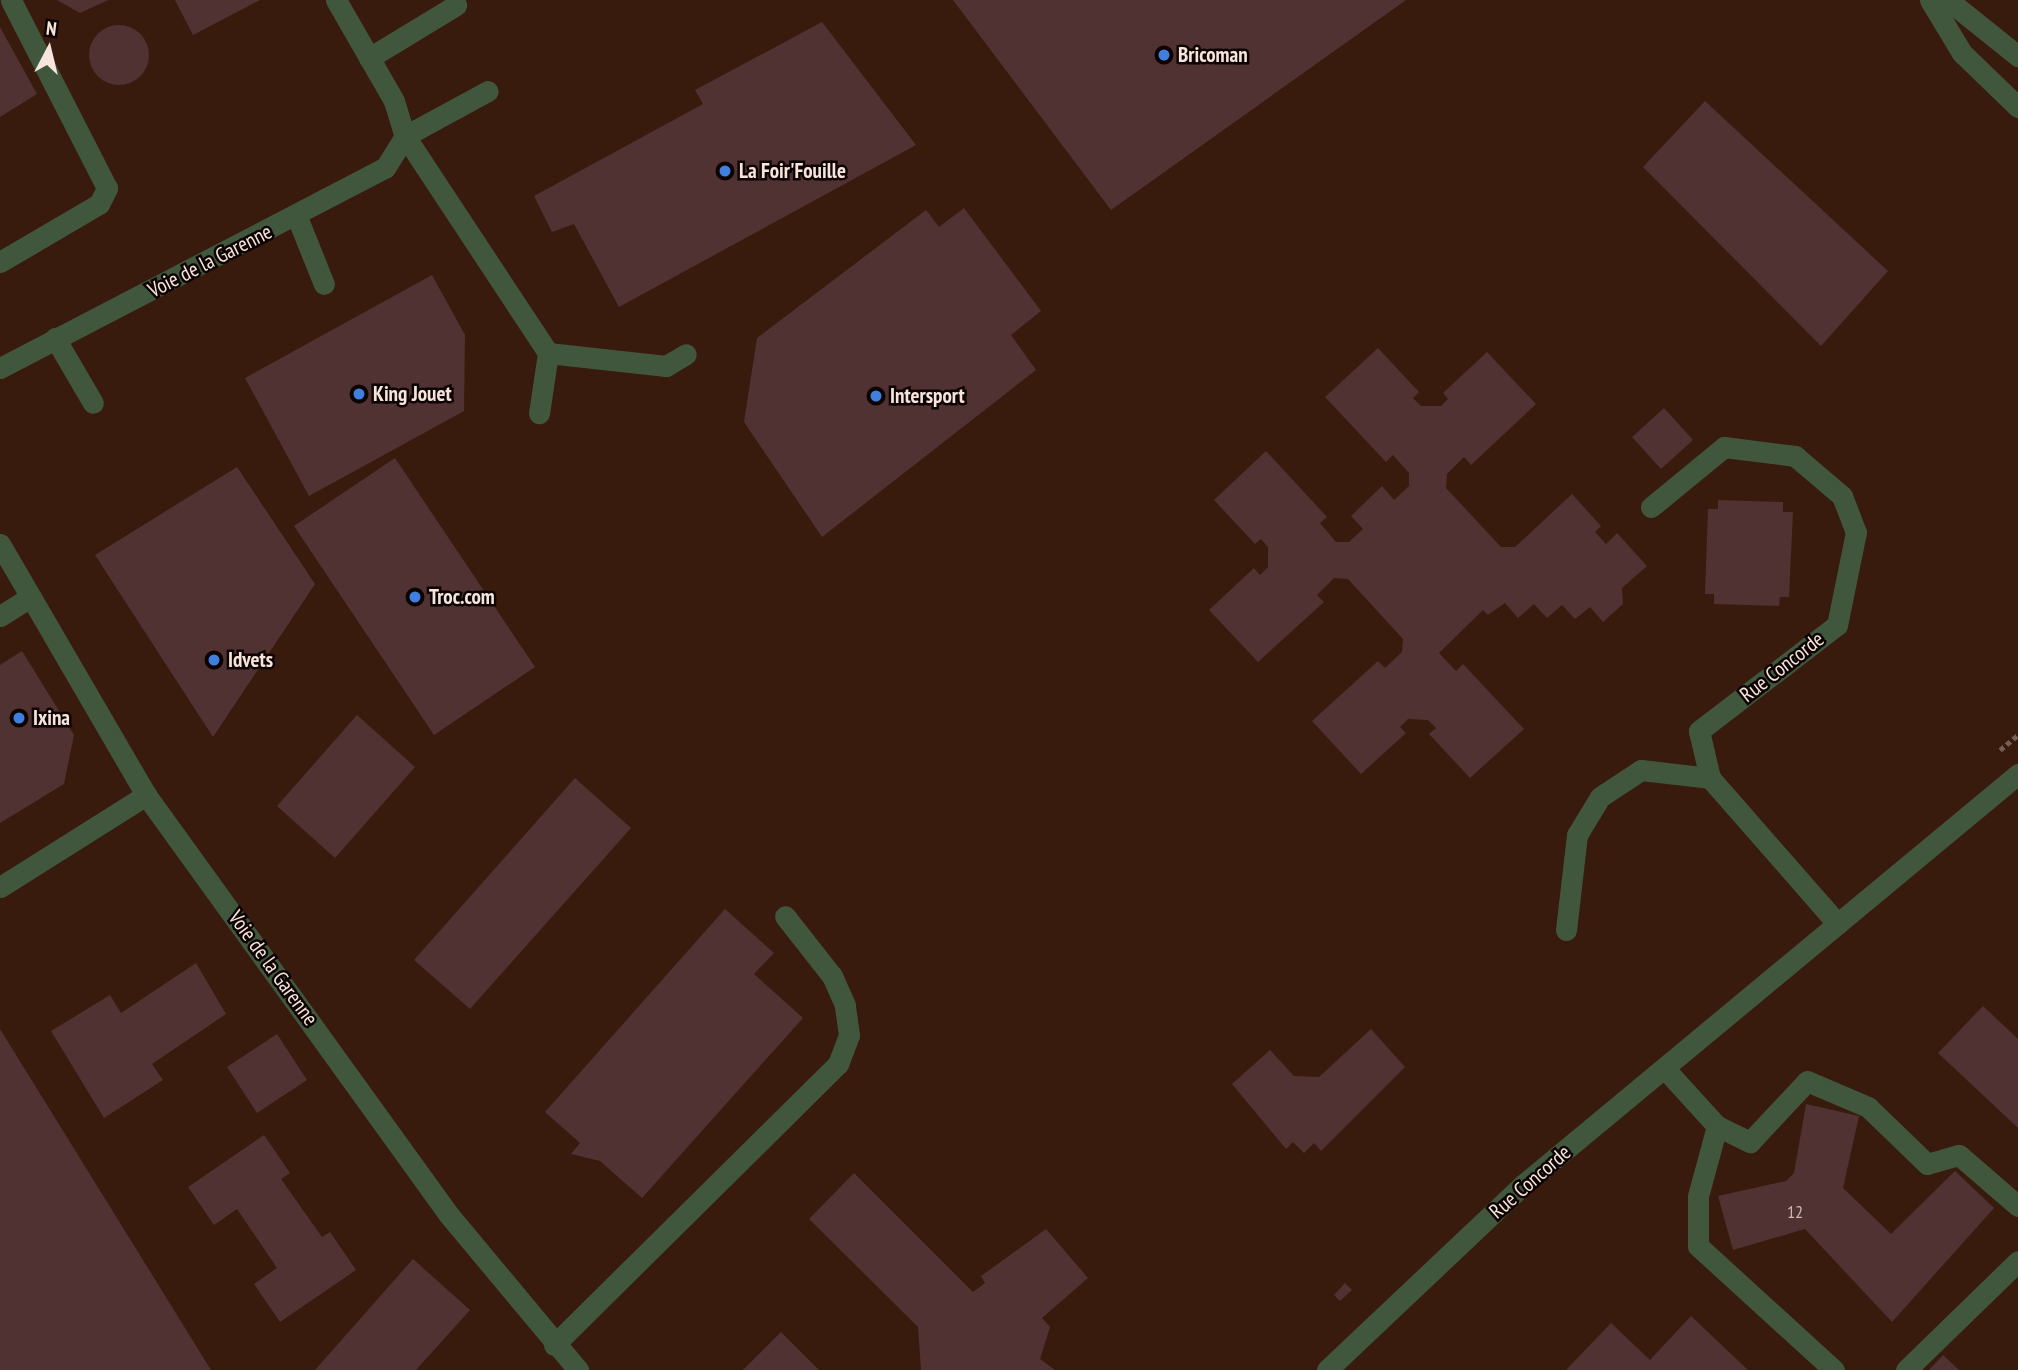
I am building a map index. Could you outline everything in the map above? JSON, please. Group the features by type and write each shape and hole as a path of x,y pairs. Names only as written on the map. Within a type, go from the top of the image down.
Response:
{"street":[{"path":"0,262 99,204 107,188 11,0"},
{"path":"336,0 402,118 405,136 548,353 539,413"},
{"path":"1930,0 1962,54 2018,107"},
{"path":"1948,0 2018,56"},
{"path":"369,58 456,5"},
{"path":"405,136 488,91"},
{"name":"Voie de la Garenne","path":"0,368 298,217 385,168 405,136"},
{"path":"298,217 324,284"},
{"path":"55,338 93,403"},
{"path":"548,353 666,366 686,354"},
{"name":"Rue Concorde","path":"1651,507 1724,447 1795,456 1842,496 1856,532 1837,625 1699,731 1710,778 1838,924"},
{"name":"Voie de la Garenne","path":"0,544 146,795 449,1215 554,1345 578,1370"},
{"path":"0,616 31,597"},
{"path":"1566,930 1577,835 1600,797 1641,770 1710,778"},
{"name":"Rue Concorde","path":"1327,1370 1524,1184 1665,1070 2018,774"},
{"path":"0,887 146,795"},
{"path":"554,1345 838,1064 849,1035 845,1005 832,976 785,916"},
{"path":"1665,1070 1717,1126 1749,1142 1807,1081 1868,1107 1927,1164 1959,1155 2018,1206"},
{"path":"1717,1126 1698,1196 1698,1246 1834,1370"},
{"path":"1906,1370 2018,1261"}],"shaded area":[{"path":"0,0 2018,0 2018,1370 0,1370"}],"building":[{"path":"57,0 108,0 80,13"},
{"path":"175,0 260,0 193,35"},
{"name":"Bricoman","path":"953,0 1406,0 1111,210"},
{"name":"La Foir'Fouille","path":"822,22 916,145 619,307 574,224 552,232 534,196 703,104 695,90"},
{"path":"119,25 136,30 144,38 149,55 144,72 136,80 119,85 102,80 94,72 89,55 94,38 102,30"},
{"path":"0,27 37,94 0,117"},
{"path":"1705,101 1888,271 1821,346 1643,167"},
{"name":"Intersport","path":"964,208 1041,311 1011,335 1036,370 822,537 744,422 757,338 926,210 939,227"},
{"name":"King Jouet","path":"432,275 465,335 464,411 309,496 245,378"},
{"path":"1378,348 1419,392 1413,398 1421,406 1441,406 1448,399 1443,393 1487,352 1536,404 1471,465 1464,457 1447,474 1446,488 1501,547 1515,547 1572,494 1601,526 1595,532 1606,544 1617,533 1647,566 1622,588 1623,604 1603,622 1590,607 1575,619 1562,605 1547,618 1534,604 1518,618 1505,603 1488,615 1483,610 1439,653 1456,671 1463,664 1524,729 1470,778 1429,734 1436,728 1428,720 1408,719 1400,727 1406,733 1361,774 1312,721 1378,661 1385,668 1402,652 1403,639 1348,579 1334,578 1317,595 1324,602 1258,662 1209,610 1254,568 1260,575 1268,567 1268,547 1261,539 1255,544 1214,500 1266,451 1327,517 1320,523 1336,542 1349,542 1363,529 1351,516 1382,486 1394,500 1409,486 1409,473 1393,455 1386,462 1325,397"},
{"path":"1664,408 1693,440 1661,469 1632,437"},
{"name":"Troc.com","path":"395,458 535,667 434,735 294,526"},
{"name":"Idvets","path":"237,467 315,584 213,737 95,555"},
{"path":"1718,500 1783,502 1783,512 1793,512 1789,597 1780,597 1779,606 1714,604 1714,594 1705,594 1708,509 1718,509"},
{"path":"22,651 74,735 64,784 0,823 0,665"},
{"path":"357,715 415,767 335,858 277,806"},
{"path":"575,778 631,828 470,1009 414,960"},
{"path":"725,909 774,953 754,974 803,1018 642,1198 600,1161 571,1154 580,1143 545,1112"},
{"path":"196,963 226,1014 152,1064 163,1080 104,1118 51,1031 110,995 121,1013"},
{"path":"1983,1006 2018,1039 2018,1128 1938,1053"},
{"path":"0,1029 211,1370 0,1370"},
{"path":"1371,1029 1405,1067 1321,1151 1314,1143 1304,1153 1293,1142 1286,1149 1232,1084 1270,1050 1294,1076 1319,1077"},
{"path":"277,1034 307,1080 257,1113 227,1067"},
{"path":"1806,1104 1859,1116 1843,1188 1891,1234 1955,1171 1994,1208 1892,1322 1805,1229 1733,1250 1718,1196 1786,1181 1794,1173"},
{"path":"264,1135 290,1173 281,1179 322,1237 330,1232 356,1270 280,1322 254,1284 277,1268 237,1209 214,1225 188,1187"},
{"path":"854,1173 973,1292 985,1283 981,1276 1046,1229 1088,1278 1042,1318 1050,1327 1040,1359 1055,1370 921,1370 918,1327 809,1219"},
{"path":"413,1259 470,1310 416,1370 315,1370"},
{"path":"1345,1283 1352,1290 1340,1301 1334,1295"},
{"path":"1691,1316 1748,1370 1566,1370 1611,1323 1650,1360"},
{"path":"781,1332 819,1370 743,1370"},
{"path":"1943,1355 1959,1370 1929,1370"}],"place":[{"name":"Bricoman","path":"1164,55"},
{"name":"La Foir'Fouille","path":"725,171"},
{"name":"King Jouet","path":"359,394"},
{"name":"Intersport","path":"876,396"},
{"name":"Troc.com","path":"415,597"},
{"name":"Idvets","path":"214,660"},
{"name":"Ixina","path":"19,718"}]}
